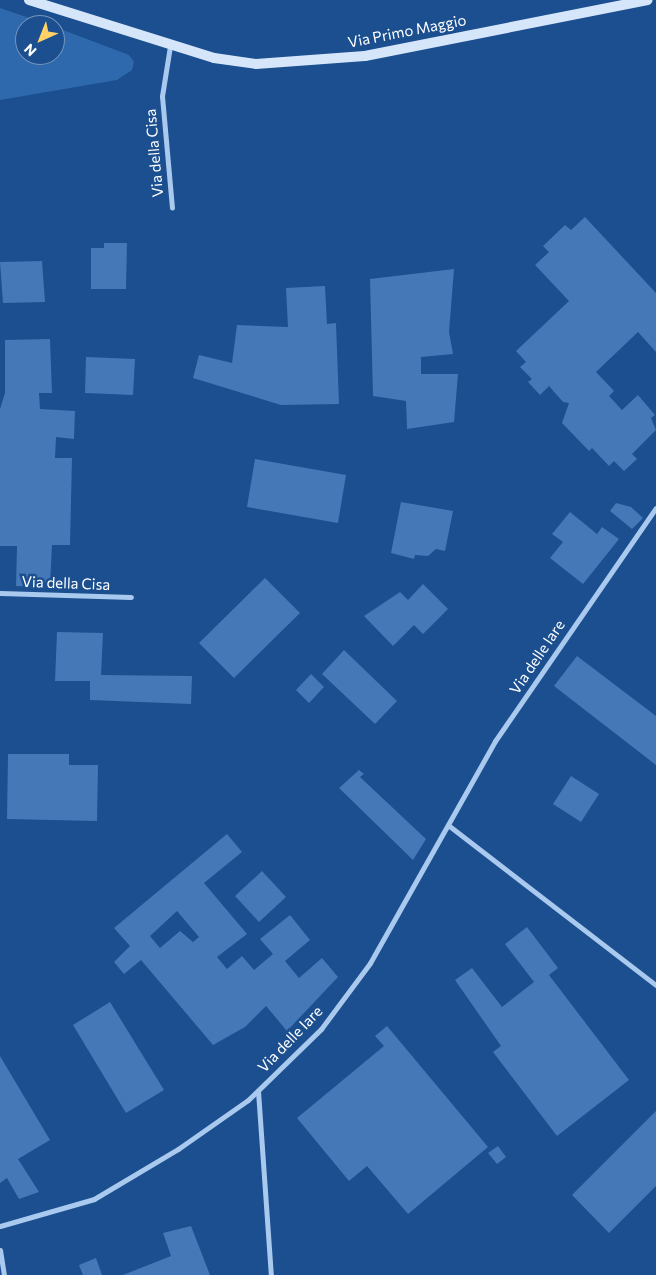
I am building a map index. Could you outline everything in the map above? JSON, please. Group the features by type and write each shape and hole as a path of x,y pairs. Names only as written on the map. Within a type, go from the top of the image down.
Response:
{"street":[{"name":"Via Primo Maggio","path":"29,0 170,46 214,58 296,64 365,56 648,0"},
{"name":"Via della Cisa","path":"170,46 162,96 172,208"},
{"name":"Via delle Iare","path":"0,1226 94,1199 178,1149 258,1091 321,1029 370,963 495,741 656,508"},
{"name":"Via della Cisa","path":"0,593 131,597"},
{"path":"448,825 656,985"},
{"name":"Via delle Iare","path":"258,1091 271,1275"},
{"path":"0,1250 4,1275"}],"shaded area":[{"path":"0,8 21,15 15,15 15,65 65,65 65,31 129,55 134,62 132,70 117,80 0,100"}],"building":[{"path":"585,217 656,293 656,352 638,332 596,372 614,391 609,396 622,410 638,395 655,415 651,418 656,430 632,454 637,459 624,471 614,461 609,466 592,448 589,451 562,423 569,403 563,402 549,386 540,395 528,382 532,379 520,367 526,362 516,351 569,301 535,265 549,252 543,246 565,225 571,230"},
{"path":"104,243 127,243 126,289 91,289 91,248 104,248"},
{"path":"42,261 45,302 3,303 0,262"},
{"path":"454,269 449,332 453,354 421,357 421,374 458,374 454,422 407,429 406,401 373,396 370,279"},
{"path":"325,286 327,324 336,323 339,404 281,405 193,378 199,355 232,363 237,325 288,327 286,288"},
{"path":"50,339 52,393 39,393 40,409 75,411 74,439 56,437 55,458 72,458 70,545 52,545 50,587 16,586 17,546 0,546 0,409 5,393 5,340"},
{"path":"86,357 135,359 133,395 85,393"},
{"path":"255,459 346,475 338,523 247,507"},
{"path":"401,502 453,511 445,551 436,549 428,556 415,555 414,559 391,553"},
{"path":"616,503 631,507 643,518 632,529 610,511"},
{"path":"570,512 597,534 602,527 619,539 583,584 550,558 563,542 552,534"},
{"path":"265,578 300,613 234,678 199,643"},
{"path":"423,584 448,609 423,634 414,625 393,646 364,616 400,592 408,600"},
{"path":"57,632 103,633 101,675 192,676 191,704 90,700 90,681 55,681"},
{"path":"344,650 397,701 375,724 322,674"},
{"path":"577,656 656,716 656,765 554,686"},
{"path":"311,674 324,687 309,703 296,690"},
{"path":"8,754 69,754 69,765 98,765 97,821 7,819"},
{"path":"359,770 364,774 360,777 426,839 413,860 339,788"},
{"path":"571,776 599,794 581,822 553,804"},
{"path":"227,834 242,852 204,883 247,934 217,957 227,969 242,956 254,970 273,954 260,939 290,915 310,940 285,961 299,978 322,958 338,977 287,1031 266,1006 245,1027 213,1045 141,960 124,974 114,962 130,946 114,928","holes":["177,911 199,937 193,942 180,931 160,948 150,936"]},
{"path":"262,871 286,897 259,922 235,896"},
{"path":"527,927 558,968 549,975 629,1080 557,1136 493,1052 501,1046 455,980 472,968 502,1007 534,982 505,944"},
{"path":"110,1002 164,1090 126,1113 73,1025"},
{"path":"387,1026 488,1147 408,1214 367,1166 349,1181 297,1118 384,1046 375,1036"},
{"path":"0,1056 50,1140 18,1159 39,1192 19,1199 7,1178 0,1183"},
{"path":"656,1111 656,1186 609,1233 572,1195"},
{"path":"498,1146 506,1157 497,1164 488,1153"},
{"path":"191,1226 210,1275 123,1275 171,1256 163,1233"},
{"path":"96,1258 102,1275 83,1275 79,1265"}]}
